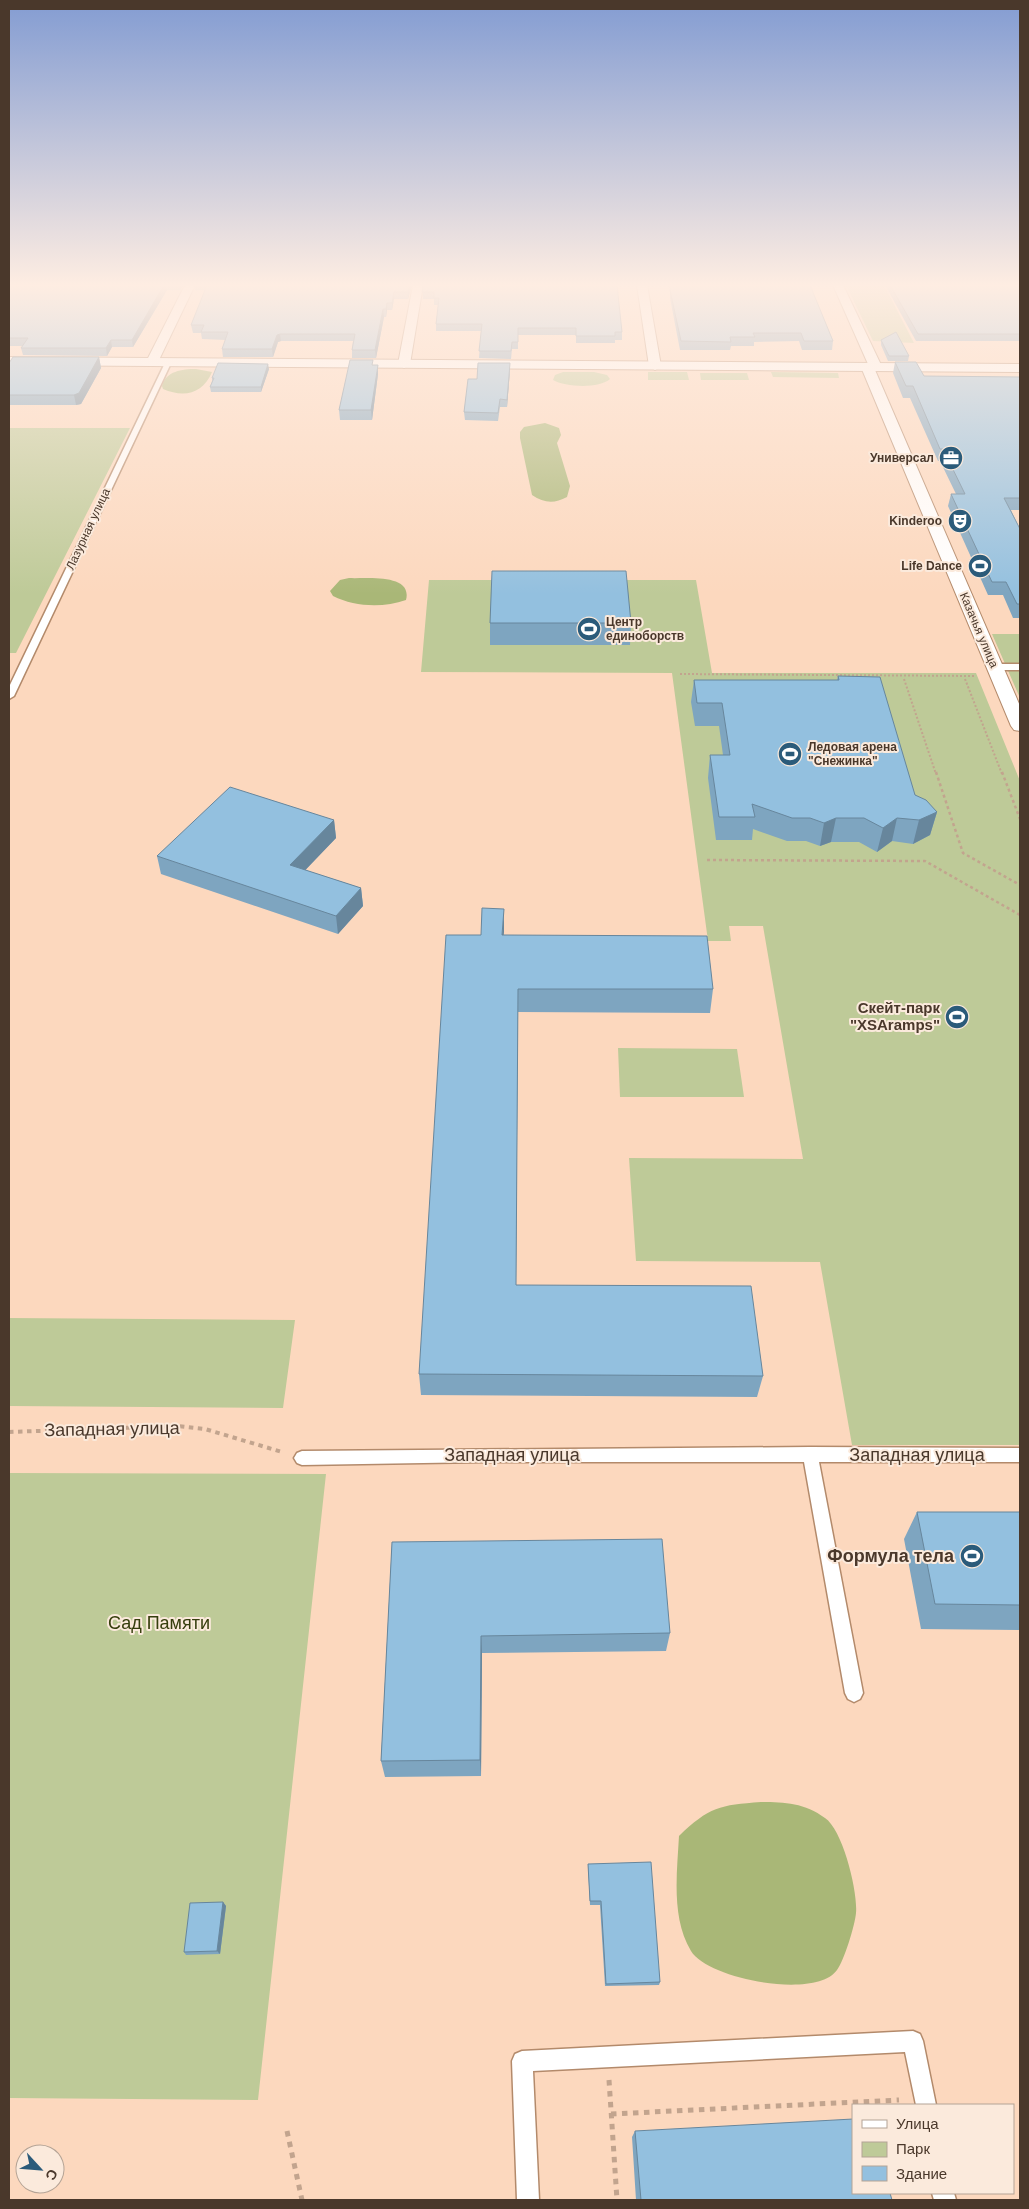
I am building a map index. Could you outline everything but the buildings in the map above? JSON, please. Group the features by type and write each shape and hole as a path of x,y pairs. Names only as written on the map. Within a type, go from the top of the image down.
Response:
{"street":[{"name":"Казачья улица","path":"881,388 1020,726"}],"lane":[{"name":"Лазурная улица","path":"9,696 156,388"},
{"path":"997,672 1020,667"},
{"path":"810,1454 854,1692"},
{"name":"Западная улица","path":"302,1458 810,1454 1020,1455"},
{"path":"528,2200 522,2061 913,2041 926,2104"}],"path":[{"path":"680,674 997,672"},
{"path":"904,679 963,853 1020,885"},
{"path":"965,679 1020,819"},
{"path":"707,860 925,861 1020,915"},
{"name":"Западная улица","path":"9,1432 178,1426 205,1429 302,1458"},
{"path":"607,2057 617,2200"},
{"path":"611,2114 899,2100"},
{"path":"287,2131 302,2200"}],"green space":[{"path":"199,388 185,393 171,392 163,389"},
{"path":"545,423 559,428 561,435 557,443 570,486 567,497 553,502 541,500 532,495 520,438 520,432 524,427"},
{"path":"9,428 130,428 16,653 9,653"},
{"path":"376,578 395,581 402,585 406,591 406,600 397,603 369,605 342,600 333,596 330,591 340,580"},
{"path":"429,580 696,580 712,673 976,673 1020,781 1020,1445 852,1445 820,1262 636,1261 629,1158 803,1159 763,926 729,926 731,941 708,941 672,673 421,672"},
{"path":"992,634 1020,634 1020,698"},
{"path":"618,1048 737,1049 744,1097 620,1097"},
{"path":"9,1318 295,1320 283,1408 9,1406"},
{"name":"Сад Памяти","path":"9,1473 326,1474 258,2100 9,2098"},
{"path":"761,1802 794,1804 810,1809 825,1818 832,1825 843,1848 855,1891 856,1913 854,1926 843,1959 837,1970 825,1979 808,1984 786,1985 739,1977 718,1970 701,1961 691,1951 685,1938 680,1924 677,1895 679,1836 689,1826 716,1809 735,1804"}],"place":[{"name":"Универсал","path":"951,458"},
{"name":"Kinderoo","path":"960,521"},
{"name":"Life Dance","path":"980,566"},
{"name":"Центр единоборств","path":"589,629"},
{"name":"Ледовая арена \"Снежинка\"","path":"790,754"},
{"name":"Скейт-парк \"XSAramps\"","path":"957,1017"},
{"name":"Формула тела","path":"972,1556"}]}
